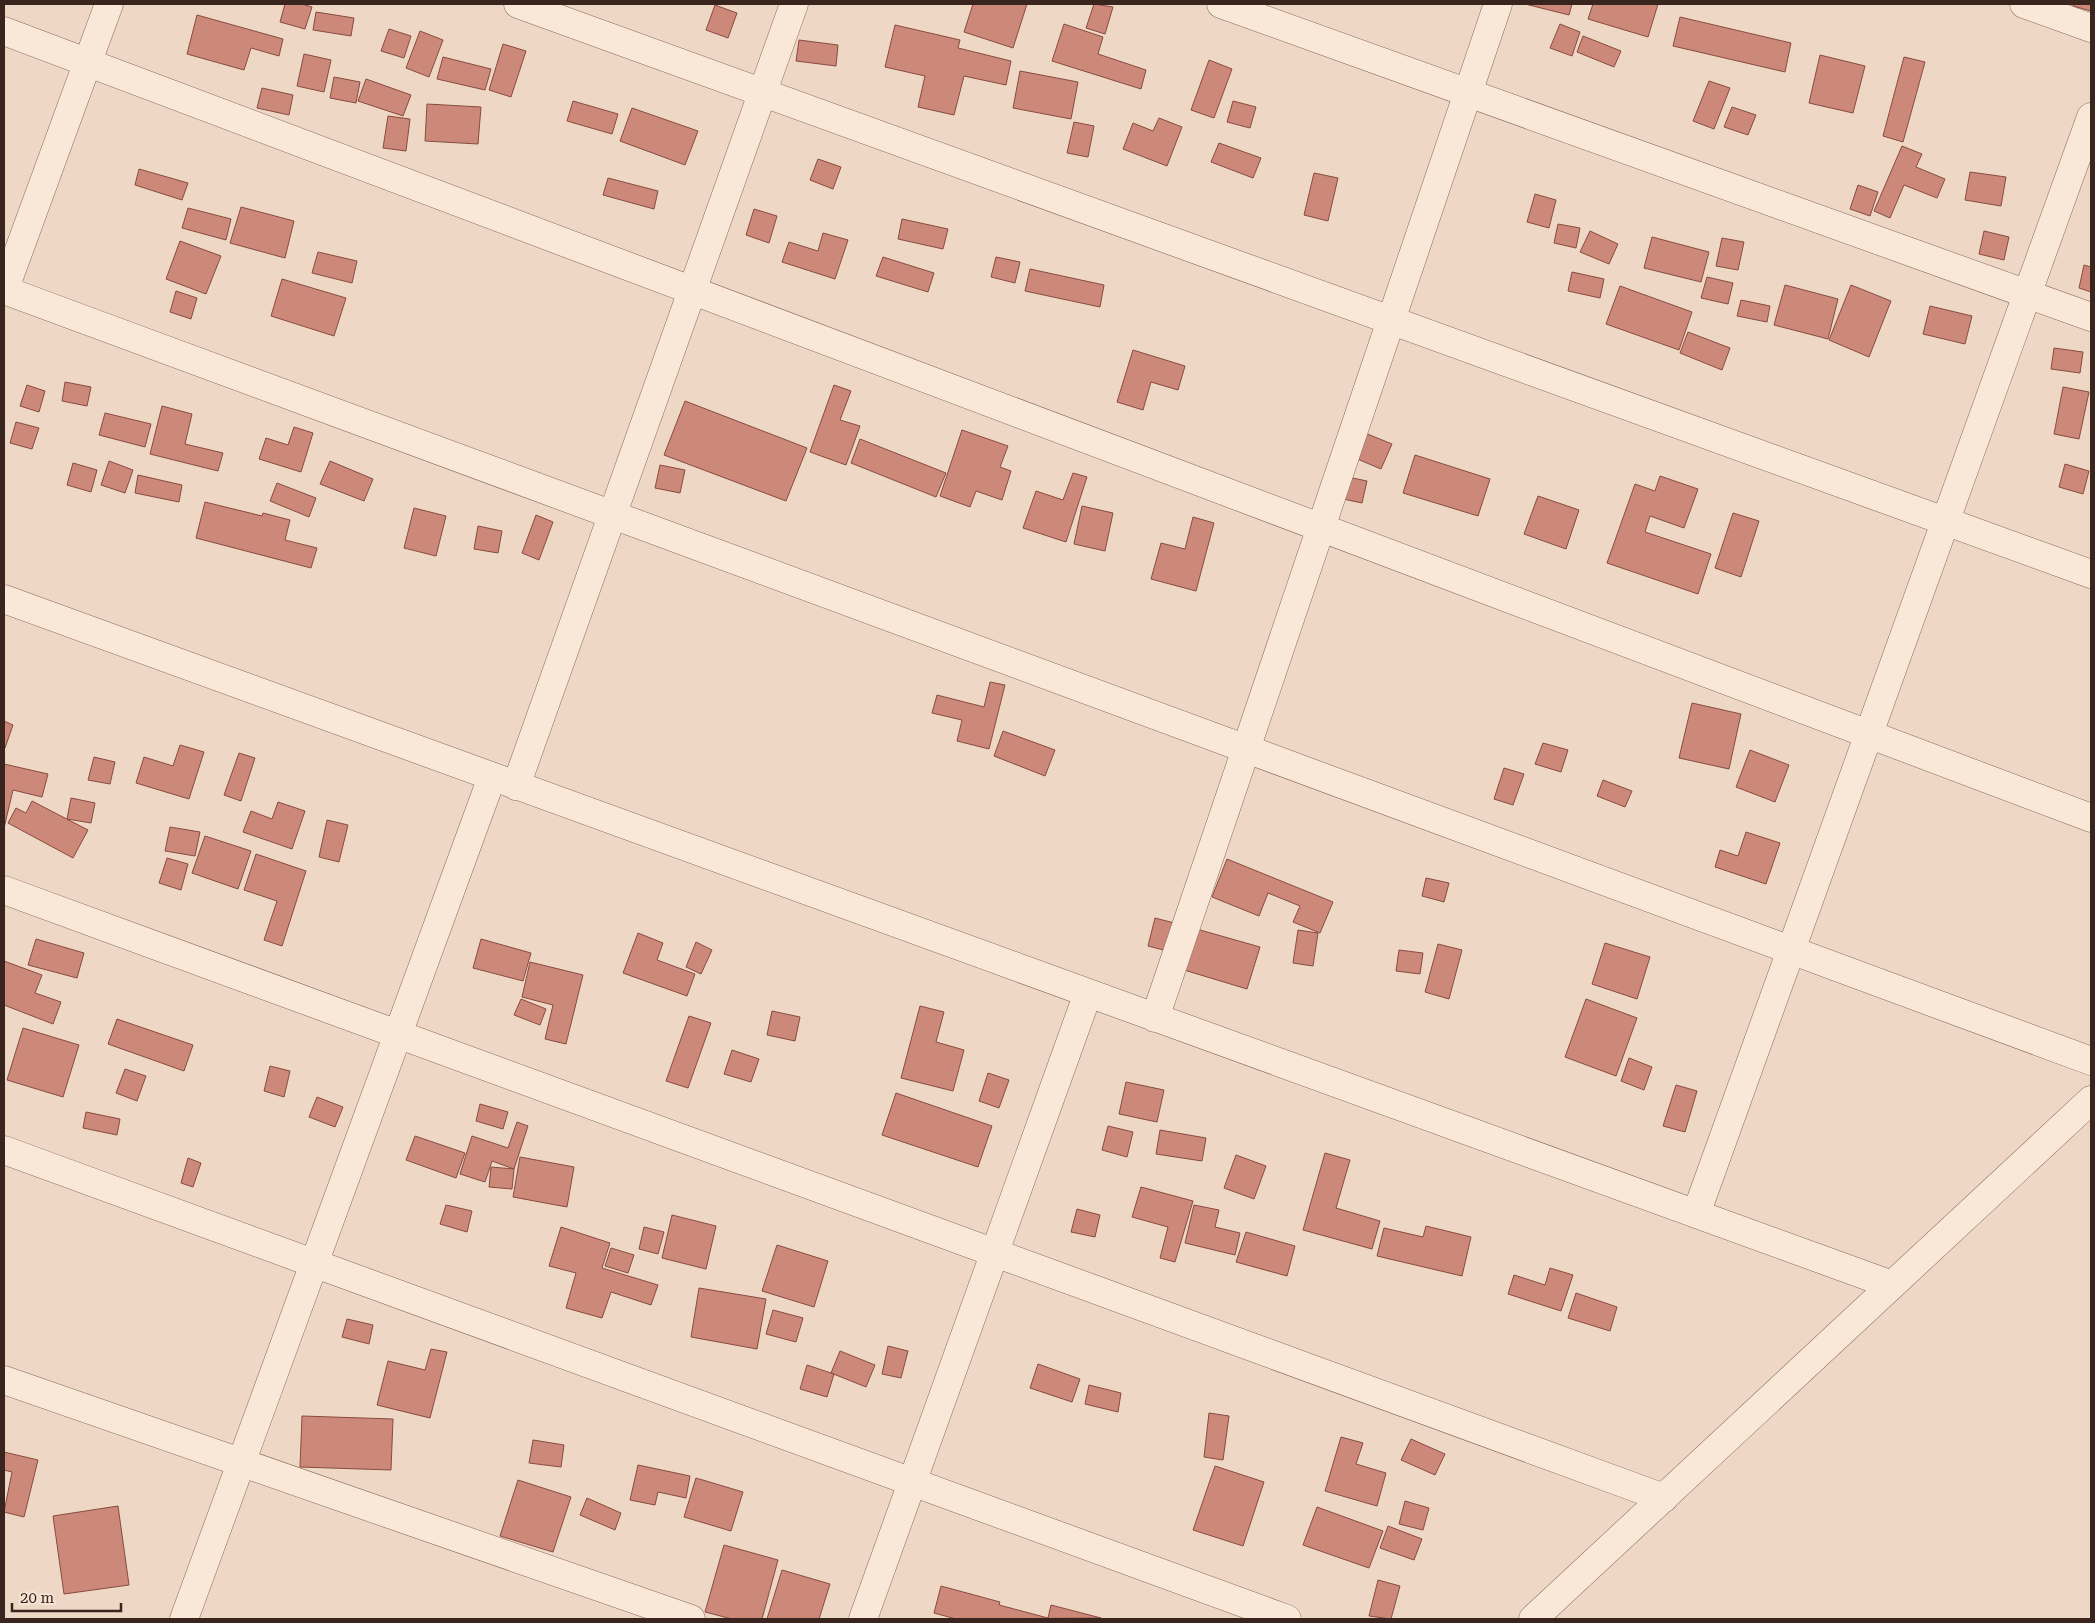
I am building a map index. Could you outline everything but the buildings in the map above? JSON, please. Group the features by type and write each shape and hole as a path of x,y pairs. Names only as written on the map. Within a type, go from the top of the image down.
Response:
{"street":[{"path":"109,4 4,290 2091,1061"},
{"path":"518,4 2091,574"},
{"path":"184,1619 398,1034 613,515 794,4"},
{"path":"1221,4 2091,317"},
{"path":"1155,1018 1498,4"},
{"path":"2024,4 2091,28"},
{"path":"4,31 2091,818"},
{"path":"1696,1214 2091,117"},
{"path":"4,599 1892,1285"},
{"path":"4,890 1664,1498"},
{"path":"863,1619 1088,993"},
{"path":"1533,1619 2091,1100"},
{"path":"4,1150 1287,1619"},
{"path":"4,1380 691,1619"}]}
